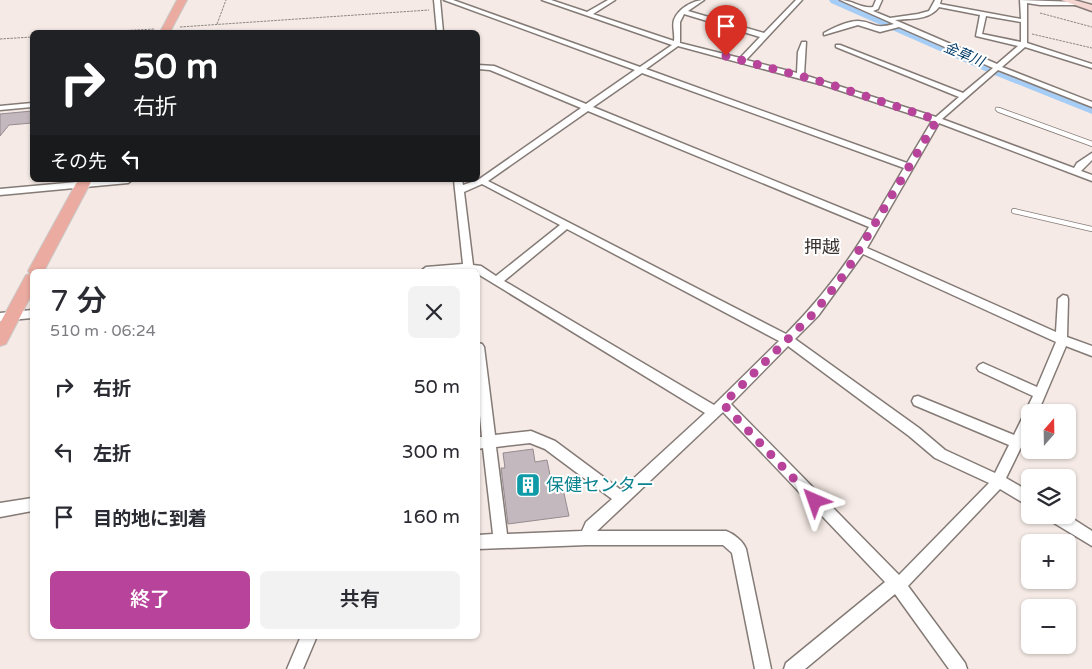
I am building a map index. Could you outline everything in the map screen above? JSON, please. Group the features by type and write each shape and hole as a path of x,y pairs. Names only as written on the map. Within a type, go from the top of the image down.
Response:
{"main road":[{"path":"166,30 182,0"},
{"path":"1065,0 1092,8"},
{"path":"37,269 84,182"},
{"path":"0,339 6,317 30,282"}],"street":[{"path":"436,0 440,30"},
{"path":"447,0 910,167"},
{"path":"545,0 677,44 800,76 937,120 1092,178"},
{"path":"588,14 612,0"},
{"path":"701,0 680,15 677,24 679,40 677,44 482,181 788,340 914,432 940,454 999,481 1021,494"},
{"path":"742,60 799,0"},
{"path":"843,0 889,20 897,26 1092,105"},
{"path":"866,10 876,8 879,0"},
{"path":"1024,45 1023,0 1048,3 1076,3"},
{"path":"889,20 899,17 922,17 930,14 938,2 1024,21"},
{"path":"684,12 765,36"},
{"path":"985,12 978,35 1024,45 1092,66"},
{"path":"826,34 838,28 858,24 880,30 897,26"},
{"path":"800,76 801,52 804,42"},
{"path":"587,538 591,527 719,408 814,313 861,250 937,120 1024,45"},
{"path":"838,46 964,96"},
{"path":"480,67 490,68 875,226"},
{"path":"0,108 30,105"},
{"path":"1076,172 1080,165 1092,156"},
{"path":"0,192 84,182"},
{"path":"469,269 459,185 476,182"},
{"path":"497,281 566,225"},
{"path":"861,250 1062,340 1092,351"},
{"path":"480,271 719,408 896,583 959,669"},
{"path":"1036,404 1062,340 1063,299"},
{"path":"6,317 30,314"},
{"path":"983,368 1041,394"},
{"path":"480,385 483,442 501,541"},
{"path":"918,402 1018,442"},
{"path":"792,669 896,583 904,580 937,547 999,481 1021,436"},
{"path":"483,442 531,437 544,442 622,498"},
{"path":"0,510 30,505"},
{"path":"1068,524 1092,539"},
{"path":"480,542 587,538 726,538 739,549 763,669"},
{"path":"296,669 308,639"}],"lane":[{"path":"997,109 1092,144"},
{"path":"1014,211 1092,229"}],"path":[{"path":"216,25 226,0"},
{"path":"166,30 437,10"},
{"path":"1024,10 1055,16 1092,27"},
{"path":"1023,32 1092,48"},
{"path":"0,39 30,37"}],"building":[{"path":"30,111 30,123 9,125 0,136 0,114"},
{"name":"保健センター","path":"533,449 535,462 547,460 551,480 563,489 569,516 508,524 501,468 505,468 503,453"}],"waterway":[{"name":"金草川","path":"836,0 998,71 1092,109"}],"place":[{"name":"保健センター","path":"528,485"}],"district":[{"name":"押越","path":"822,247"}],"route":[{"path":"726,56 826,83 937,120 861,250 846,272 814,313 723,404 815,501"}]}
